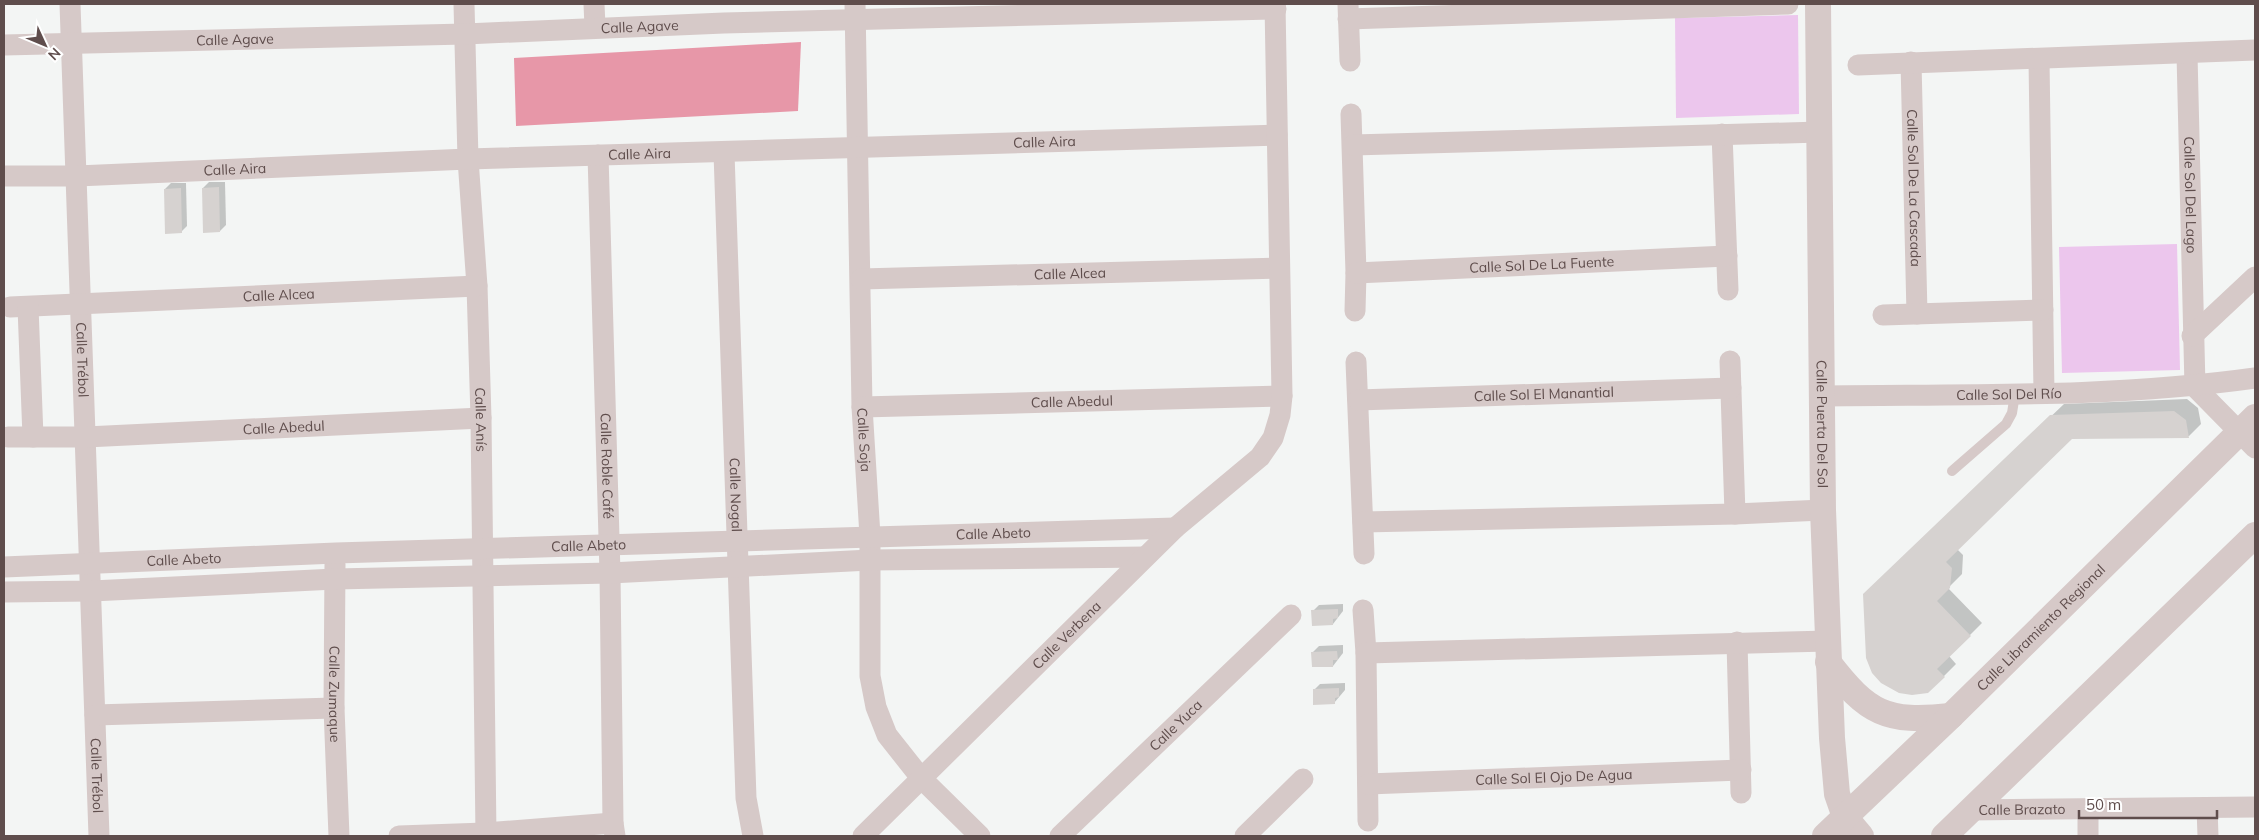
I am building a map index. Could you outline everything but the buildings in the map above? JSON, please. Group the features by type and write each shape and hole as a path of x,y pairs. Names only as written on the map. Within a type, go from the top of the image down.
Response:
{"street":[{"name":"Calle Trébol","path":"70,4 92,591 99,836"},
{"name":"Calle Anís","path":"464,4 468,159 477,286 481,418 486,834"},
{"path":"594,4 594,28"},
{"path":"1350,61 1348,11 1788,4"},
{"name":"Calle Puerta Del Sol","path":"1818,4 1821,396 1828,652 1837,794 1853,826"},
{"name":"Calle Agave","path":"4,45 466,34 594,28 723,13 1276,6"},
{"name":"Calle Verbena","path":"863,836 1175,528 1248,469 1260,457 1273,438 1280,415 1282,396 1276,6"},
{"name":"Calle Soja","path":"855,12 862,407 870,536 870,676 873,692 887,734 921,778 980,836"},
{"path":"1858,65 1911,62 2038,60 2255,50"},
{"name":"Calle Sol Del Lago","path":"2188,54 2194,387"},
{"path":"2038,60 2044,393"},
{"name":"Calle Sol De La Cascada","path":"1911,62 1917,314"},
{"path":"1351,114 1356,273 1355,311"},
{"path":"1353,145 1820,132"},
{"path":"1722,134 1728,290"},
{"name":"Calle Aira","path":"4,176 77,176 468,159 724,153 858,147 1277,135"},
{"name":"Calle Nogal","path":"724,153 746,798 753,836"},
{"name":"Calle Roble Café","path":"598,155 610,546 614,830"},
{"name":"Calle Sol De La Fuente","path":"1356,273 1727,256"},
{"name":"Calle Alcea","path":"861,279 1279,268"},
{"path":"2192,336 2255,277"},
{"name":"Calle Alcea","path":"33,437 19,307 477,286"},
{"path":"1883,315 2043,310"},
{"path":"1730,361 1735,514"},
{"path":"1356,362 1364,554"},
{"name":"Calle Sol Del Río","path":"1821,396 2015,394 2194,387 2255,378"},
{"path":"2194,387 2250,433"},
{"name":"Calle Sol El Manantial","path":"1358,400 1731,388"},
{"name":"Calle Abedul","path":"862,407 1282,396"},
{"name":"Calle Abedul","path":"8,437 86,437 481,418"},
{"name":"Calle Libramiento Regional","path":"1824,836 1853,826 1951,716 2250,433"},
{"path":"1363,522 1735,514 1823,510"},
{"name":"Calle Abeto","path":"4,567 91,565 336,553 1175,528"},
{"path":"1944,836 2255,535"},
{"name":"Calle Zumaque","path":"336,553 334,708 339,836"},
{"name":"Calle Abeto","path":"4,592 92,591 335,579 610,573 870,560 1145,557"},
{"path":"1363,610 1366,653 1368,821"},
{"name":"Calle Yuca","path":"1060,836 1291,615"},
{"path":"1366,653 1737,642 1828,652 1854,693 1872,707 1889,715 1910,719 1951,716"},
{"path":"1737,642 1741,792"},
{"path":"96,715 334,708"},
{"name":"Calle Sol El Ojo De Agua","path":"1368,784 1741,770"},
{"path":"1245,836 1303,779"},
{"name":"Calle Brazato","path":"1970,810 2255,807"},
{"path":"2207,808 2208,836"},
{"path":"2088,810 2088,836"},
{"path":"399,836 614,830"}],"lane":[{"path":"1952,471 2006,424 2012,413 2015,394"}],"shaded area":[{"path":"1798,15 1799,114 1676,118 1675,18"},
{"path":"801,42 798,111 516,126 514,58"},
{"path":"2177,244 2180,370 2062,373 2059,247"}]}
